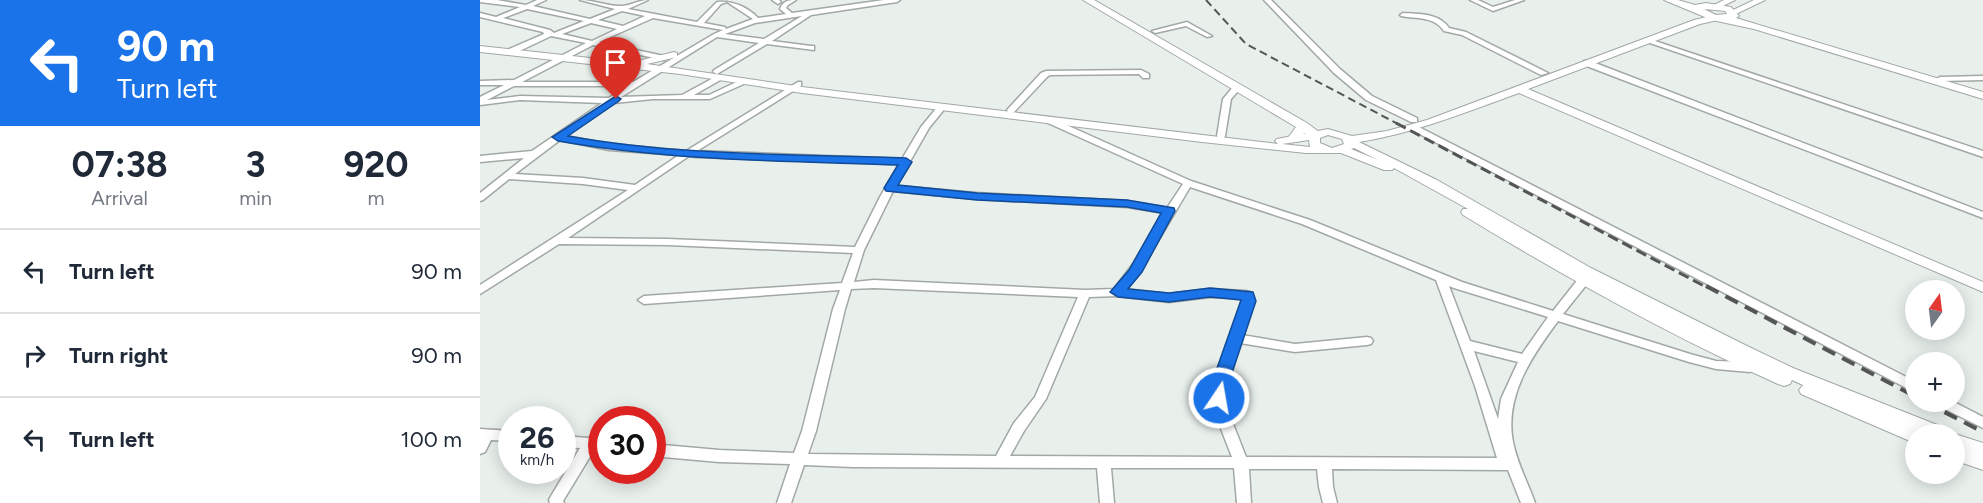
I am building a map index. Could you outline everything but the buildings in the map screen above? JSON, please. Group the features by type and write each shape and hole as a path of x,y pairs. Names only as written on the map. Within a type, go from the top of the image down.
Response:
{"main road":[{"path":"1088,0 1236,89 1320,134"},
{"path":"1102,0 1320,134"},
{"path":"1669,0 1778,30 1983,94"},
{"path":"1678,0 1757,27 1983,94"},
{"path":"1293,139 1304,126"}],"street":[{"path":"480,0 504,1 624,28"},
{"path":"496,19 543,0"},
{"path":"583,0 723,28"},
{"path":"599,4 608,0"},
{"path":"510,52 645,0"},
{"path":"699,24 719,3 727,0 738,5 754,18"},
{"path":"738,5 748,0"},
{"path":"789,13 783,9 785,4 793,0"},
{"path":"480,198 534,154 616,99 653,70 723,28 754,18 878,0"},
{"path":"678,55 716,35 747,23 897,0"},
{"path":"1267,0 1337,71 1369,98 1413,124 1905,382"},
{"path":"1473,0 1491,9 1521,0"},
{"path":"480,82 514,83 683,69 1051,121 1225,142 1324,150 1347,142 1388,134 1686,20 1704,8 1731,0"},
{"path":"1413,124 1524,87 1697,22 1726,16 1761,0"},
{"path":"684,97 811,13"},
{"path":"480,15 592,43 653,70"},
{"path":"480,102 562,58 652,15"},
{"path":"1403,15 1421,16 1440,22 1446,30 1464,33 1544,73"},
{"path":"1155,31 1187,24 1209,36"},
{"path":"716,35 812,48"},
{"path":"1649,41 1983,154"},
{"path":"480,49 638,65 653,70"},
{"path":"678,55 683,69"},
{"path":"1587,63 1983,215"},
{"path":"638,65 653,70"},
{"path":"1011,110 1044,75 1049,73 1141,72 1146,76"},
{"path":"718,75 743,81 1011,110 1264,141 1320,134 1347,142 1433,183 1586,271 1738,349 1787,372 1917,424"},
{"path":"1940,79 1983,78"},
{"path":"480,102 520,98 603,101 710,97 743,81"},
{"path":"480,290 485,282 556,241 688,153 795,86"},
{"path":"1524,87 1983,280"},
{"path":"1524,87 1983,287"},
{"path":"1221,136 1227,99 1236,89"},
{"path":"784,503 800,459 858,250 925,127 942,107"},
{"path":"1051,121 1188,183 1306,222 1441,278 1554,317 1689,358 1716,365 1750,366"},
{"path":"1320,134 1314,144 1324,150"},
{"path":"558,137 609,147 688,153 906,162"},
{"path":"1347,142 1583,281 1750,366 1905,431"},
{"path":"480,159 534,154"},
{"path":"505,176 582,181 637,188"},
{"path":"1118,292 1135,272 1169,211 1188,183"},
{"path":"891,188 977,196 1127,204 1169,211"},
{"path":"556,241 668,242 858,250"},
{"path":"1441,278 1509,464 1528,503"},
{"path":"1509,464 1506,441 1506,406 1516,376 1554,317 1583,281"},
{"path":"644,300 874,284 1085,294 1118,292 1169,298 1210,293 1246,295 1248,301 1218,388 1221,411 1241,462 1244,503"},
{"path":"1001,460 1019,427 1040,399 1085,294"},
{"path":"1236,338 1295,348 1366,341"},
{"path":"1465,345 1526,360"},
{"path":"1962,412 1983,423"},
{"path":"480,448 484,434"},
{"path":"1965,444 1983,451"},
{"path":"666,451 800,459 1509,464"},
{"path":"557,503 556,500 561,490 588,455"},
{"path":"1965,456 1983,463"},
{"path":"1103,462 1107,503"},
{"path":"1324,462 1330,503"}],"railway":[{"path":"1206,0 1246,44 1398,124"},
{"path":"1396,123 1708,288"},
{"path":"1706,286 1905,391"},
{"path":"1944,412 1983,432"}],"route":[{"path":"616,99 558,137 609,147 695,154 906,162 891,188 1032,200 1127,204 1150,206 1169,211 1155,240 1135,272 1118,292 1169,298 1210,293 1248,296 1218,388 1219,398"}]}
